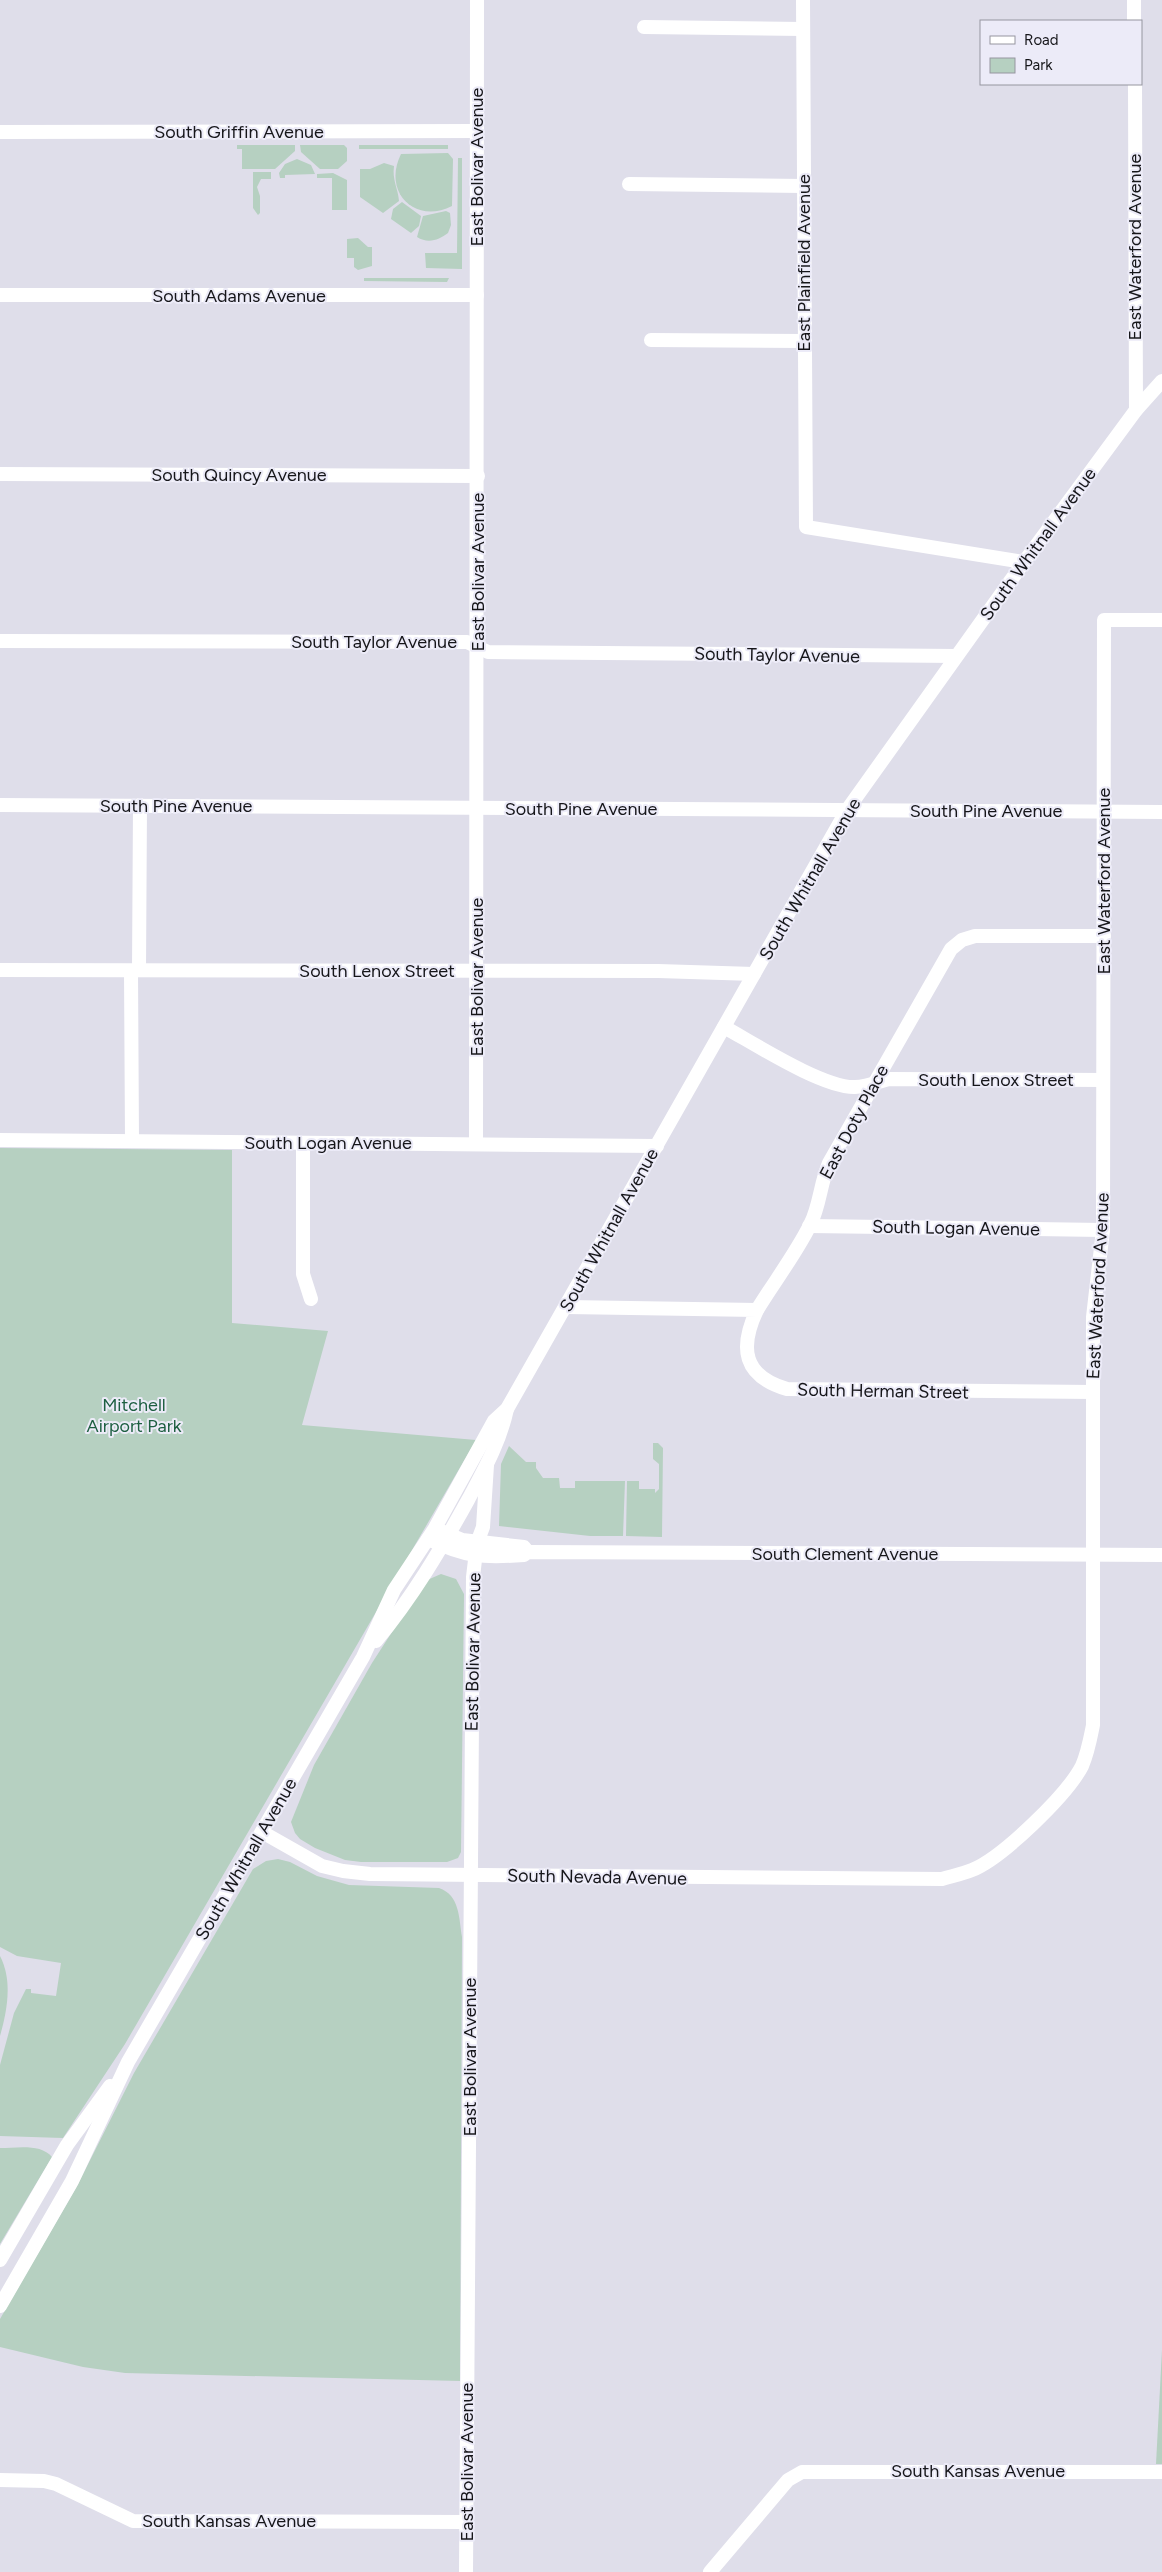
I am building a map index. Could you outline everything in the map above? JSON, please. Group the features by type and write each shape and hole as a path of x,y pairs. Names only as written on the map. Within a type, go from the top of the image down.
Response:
{"street":[{"name":"East Bolivar Avenue","path":"476,1143 478,808 477,0"},
{"name":"East Plainfield Avenue","path":"803,0 806,527 1024,562"},
{"path":"1134,0 1134,20"},
{"path":"644,27 804,29"},
{"name":"East Waterford Avenue","path":"1134,85 1136,410"},
{"name":"South Griffin Avenue","path":"0,132 477,131"},
{"path":"629,184 804,186"},
{"name":"South Adams Avenue","path":"0,295 477,296"},
{"path":"651,340 804,341"},
{"name":"South Whitnall Avenue","path":"0,2306 72,2181 128,2062 363,1657 394,1590 431,1533 494,1421 508,1408 567,1307 848,810 1024,562 1136,410 1162,381"},
{"name":"South Quincy Avenue","path":"0,474 478,476"},
{"name":"East Waterford Avenue","path":"942,1879 973,1870 1003,1852 1057,1798 1081,1768 1089,1749 1093,1725 1093,1299 1103,1230 1104,620 1162,620"},
{"name":"South Taylor Avenue","path":"0,641 467,642 488,652 956,656"},
{"path":"132,1141 140,805"},
{"name":"South Pine Avenue","path":"0,806 140,805 1162,812"},
{"name":"East Doty Place","path":"757,1310 810,1226 818,1207 822,1178 828,1163 951,949 962,940 975,936 1104,936"},
{"name":"South Lenox Street","path":"0,970 658,971 754,974"},
{"name":"South Lenox Street","path":"724,1027 824,1081 844,1086 858,1087 889,1079 1103,1080"},
{"name":"South Logan Avenue","path":"0,1140 657,1146"},
{"path":"303,1144 303,1274 311,1299"},
{"name":"South Logan Avenue","path":"810,1226 1103,1230"},
{"path":"567,1307 757,1310"},
{"name":"South Herman Street","path":"757,1310 746,1340 746,1353 750,1363 764,1380 787,1390 1093,1392"},
{"name":"South Whitnall Avenue","path":"363,1657 398,1615 445,1540 487,1465 503,1430 508,1408"},
{"name":"East Bolivar Avenue","path":"466,2572 473,1577 476,1550 483,1527 487,1465"},
{"name":"South Clement Avenue","path":"431,1533 445,1540 462,1540 476,1550 524,1547 528,1552 1162,1556"},
{"name":"South Nevada Avenue","path":"262,1832 322,1866 343,1872 370,1874 942,1879"},
{"name":"South Whitnall Avenue","path":"0,2260 67,2145 128,2062"},
{"name":"South Kansas Avenue","path":"710,2572 783,2485 794,2476 812,2470 1162,2472"},
{"name":"South Kansas Avenue","path":"0,2480 34,2480 56,2484 133,2521 466,2522"}],"green space":[{"path":"237,145 295,145 295,151 275,169 242,169 242,149 237,149"},
{"path":"300,145 344,145 347,148 347,161 338,169 320,169 301,152"},
{"path":"359,145 448,145 448,149 359,149"},
{"path":"448,153 453,159 452,206 438,211 426,211 415,208 399,192 396,181 396,168 401,154"},
{"path":"458,158 462,158 462,269 426,268 425,253 457,253"},
{"path":"297,159 311,165 315,174 285,175 285,178 280,178 279,173 285,164"},
{"path":"384,163 394,166 399,201 383,213 360,197 360,169 370,169"},
{"path":"253,172 271,172 271,179 261,179 257,187 260,196 260,213 258,215 253,208"},
{"path":"333,173 347,180 347,210 332,210 332,178 317,178 317,174"},
{"path":"402,202 421,216 419,226 411,233 391,219 393,209"},
{"path":"446,211 450,213 451,225 448,233 441,238 429,241 417,237 423,216"},
{"path":"358,238 368,247 372,247 372,266 358,270 354,267 354,258 347,258 347,239"},
{"path":"364,278 449,278 447,282 364,281"},
{"name":"Mitchell Airport Park","path":"0,1148 232,1150 232,1323 328,1331 302,1425 476,1440 125,2044 63,2138 0,2136 0,2065 14,2013 26,1989 31,1989 31,1993 56,1996 61,1963 17,1956 0,1947"},
{"path":"653,1443 658,1443 663,1448 662,1537 626,1536 627,1481 639,1481 639,1489 655,1489 655,1493 659,1489 659,1464 653,1459"},
{"path":"509,1446 526,1462 536,1462 536,1468 543,1478 559,1478 560,1488 575,1488 575,1481 625,1481 623,1536 590,1536 499,1526 501,1464"},
{"path":"441,1574 456,1579 464,1594 461,1852 458,1858 447,1862 361,1862 345,1860 315,1848 300,1839 295,1833 291,1822 314,1765 372,1663 425,1581"},
{"path":"278,1859 290,1862 317,1876 349,1885 439,1888 446,1891 455,1902 462,1937 460,2381 125,2373 83,2367 0,2347 0,2319 76,2188 134,2073 253,1869 266,1861"},
{"path":"0,1956 8,1986 8,1996 0,2036"},
{"path":"0,2148 35,2148 52,2157 0,2244"},
{"path":"1162,2350 1162,2464 1156,2464"}]}
